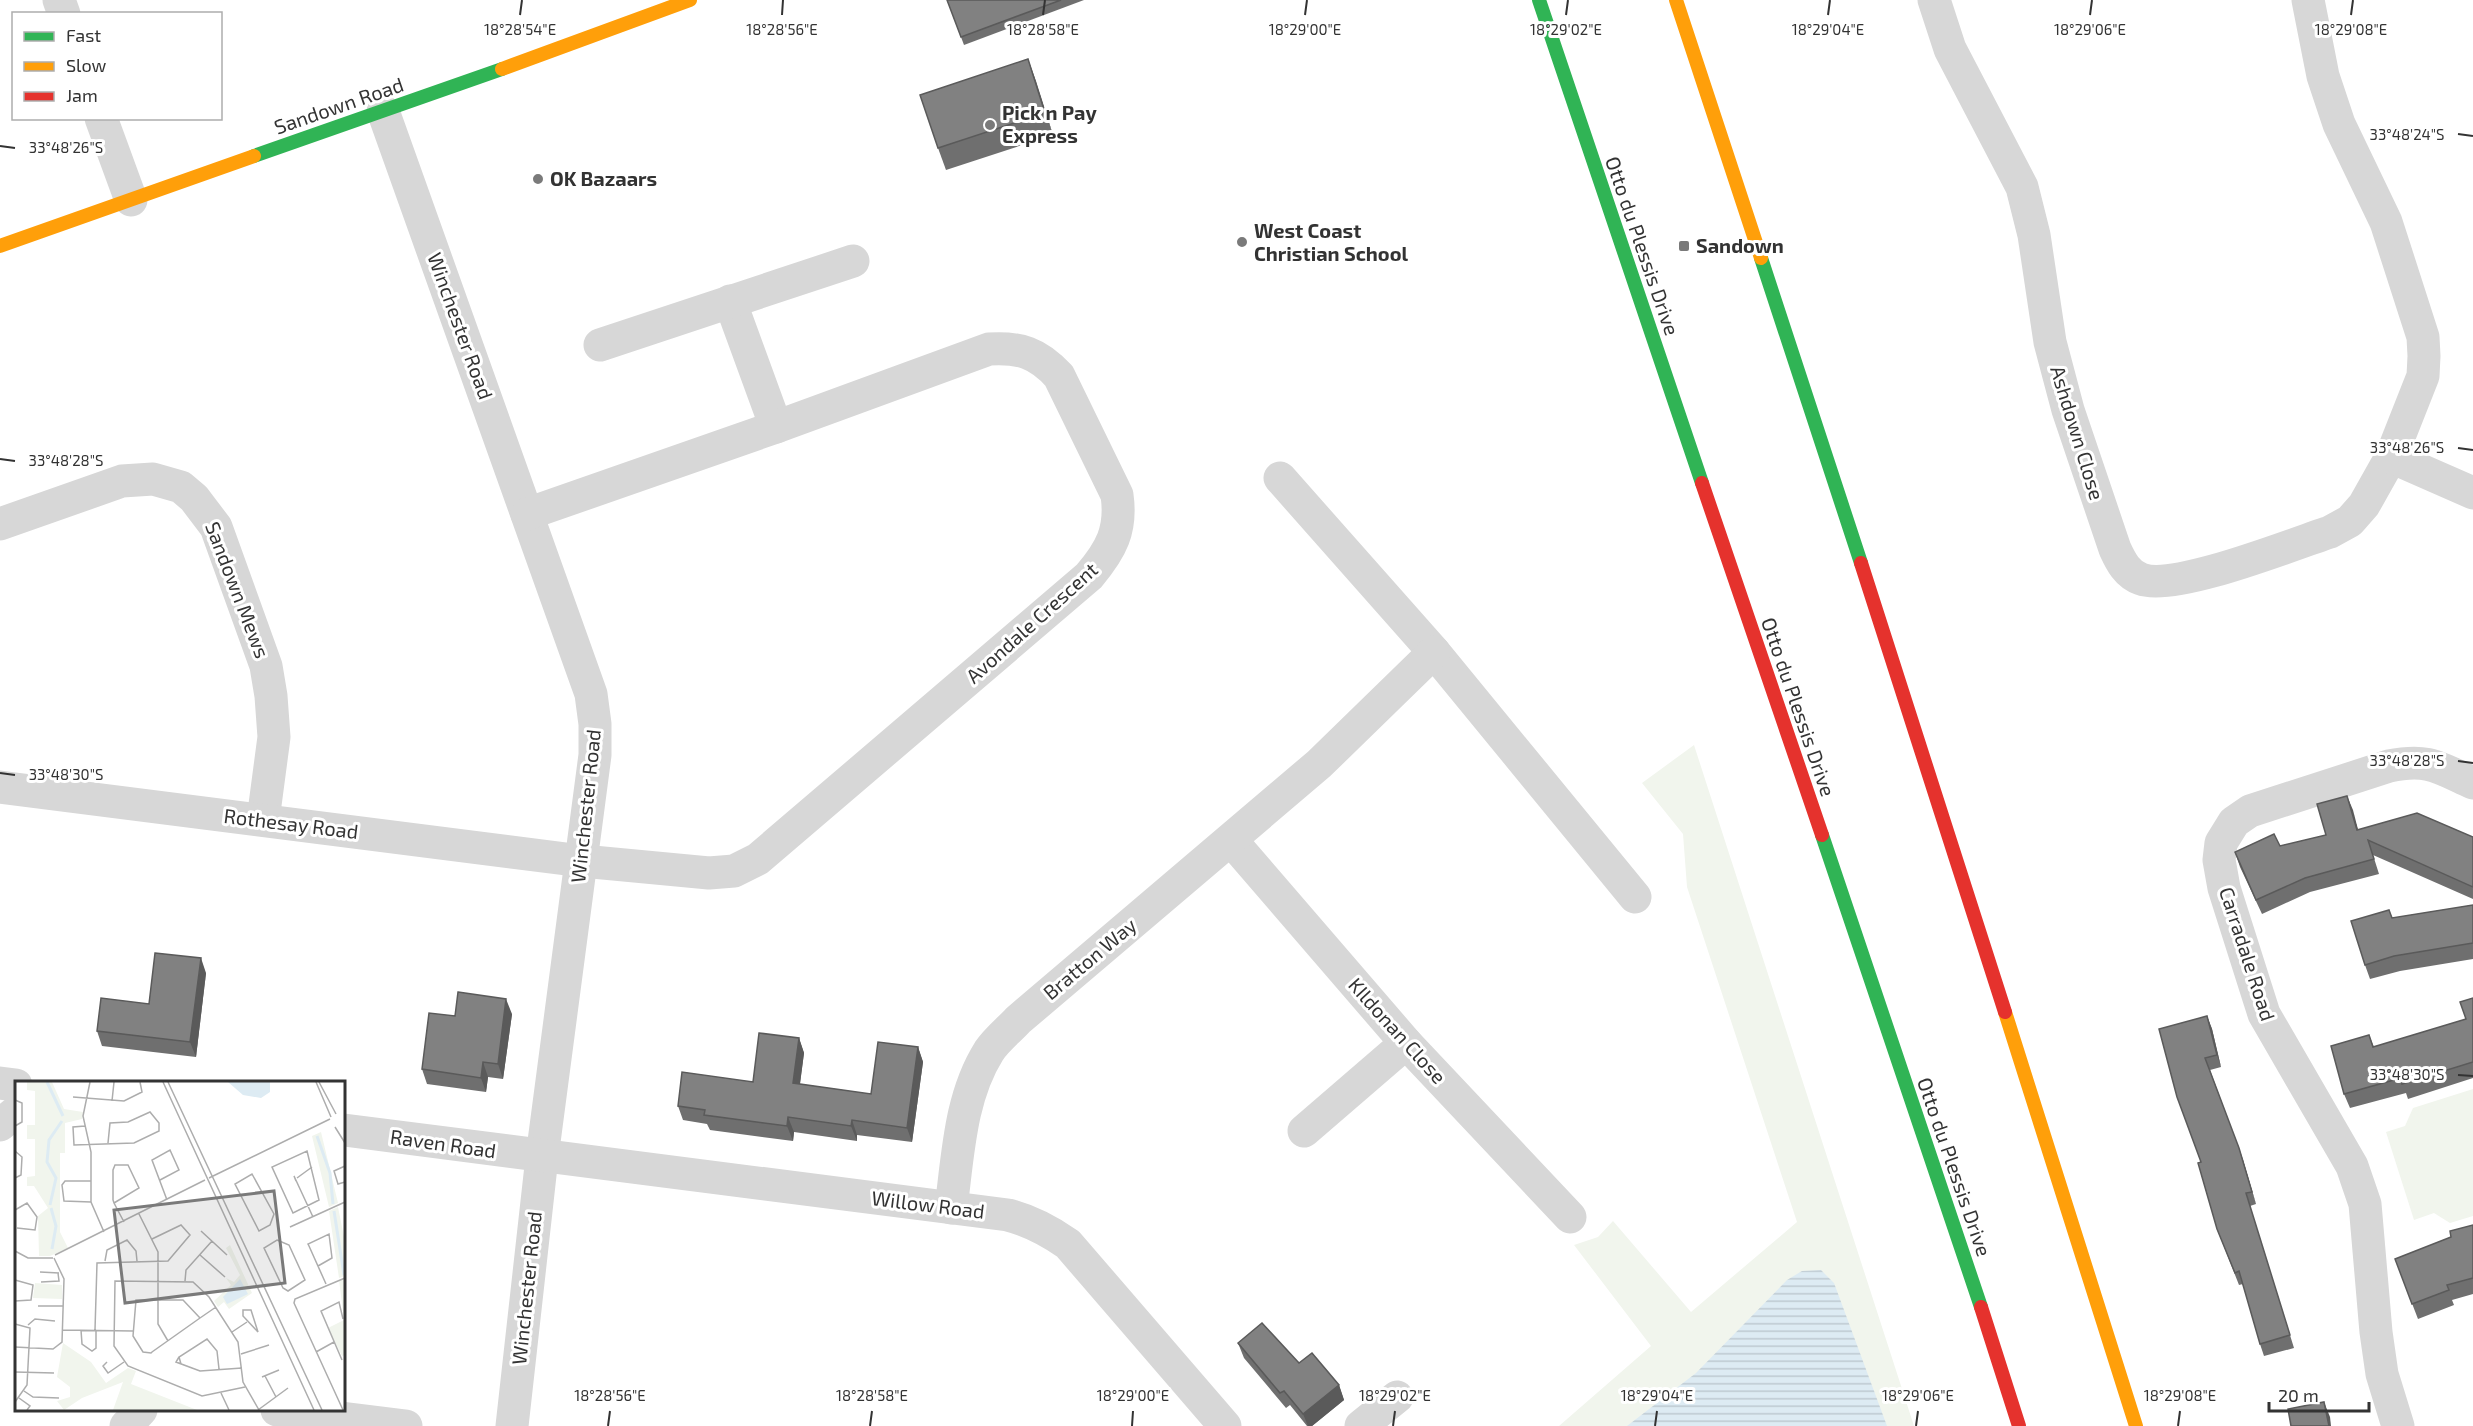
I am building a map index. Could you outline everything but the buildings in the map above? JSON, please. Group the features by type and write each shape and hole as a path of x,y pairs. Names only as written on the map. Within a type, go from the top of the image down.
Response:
{"main road":[{"name":"Sandown Road","path":"0,246 651,16 690,0"},
{"name":"Otto du Plessis Drive","path":"1539,0 1964,1256 2019,1426"},
{"path":"1676,0 1919,740 2136,1426"}],"street":[{"name":"Ashdown Close","path":"1934,0 1950,49 2022,187 2034,235 2050,342 2068,410 2115,549 2124,568 2141,579 2162,583 2190,578 2331,532 2350,521 2364,506 2391,457 2423,375 2423,337 2386,222 2339,124 2323,76 2308,0"},
{"name":"Winchester Road","path":"383,111 591,694 594,710 595,755 542,1157 512,1426"},
{"path":"102,120 130,200"},
{"path":"600,345 853,261"},
{"path":"730,302 776,427"},
{"name":"Avondale Crescent","path":"527,514 776,427 989,349 1012,348 1046,362 1059,376 1117,495 1120,513 1116,532 1105,556 1089,576 758,860 734,871 709,873 582,861"},
{"path":"2391,457 2473,494"},
{"path":"1280,478 1434,652 1635,897"},
{"name":"Sandown Mews","path":"0,524 122,481 138,479 170,483 181,487 194,498 216,527 266,666 274,737 263,820"},
{"name":"Bratton Way","path":"951,1208 965,1112 974,1078 991,1048 1018,1020 1319,764 1434,652"},
{"name":"Carradale Road","path":"2398,1426 2382,1374 2365,1204 2352,1166 2264,1014 2224,888 2219,860 2221,843 2234,822 2250,811 2389,766 2412,761 2431,764 2473,783"},
{"name":"Rothesay Road","path":"0,787 582,861"},
{"name":"KIldonan Close","path":"1231,840 1406,1043 1570,1217"},
{"path":"1304,1131 1406,1043"},
{"path":"0,1083 15,1085"},
{"path":"0,1125 15,1113"},
{"name":"Raven Road","path":"345,1130 542,1157"},
{"name":"Willow Road","path":"542,1157 1008,1215 1029,1221 1050,1230 1068,1244 1225,1426"},
{"path":"1361,1426 1397,1397"},
{"path":"126,1426 140,1411"},
{"path":"285,1411 406,1426"}],"shaded area":[{"path":"1694,745 1914,1426 1559,1426 1651,1346 1574,1245 1598,1237 1613,1221 1691,1312 1797,1222 1687,887 1683,834 1642,783"},
{"path":"2473,1089 2473,1216 2450,1223 2434,1213 2414,1220 2386,1132 2405,1126 2413,1108"},
{"path":"1821,1270 1834,1283 1887,1426 1627,1426 1696,1373 1787,1280 1802,1271"}],"traffic: fast":[{"path":"1539,0 1702,483"},
{"path":"254,156 502,69"},
{"path":"1761,258 1861,563"},
{"path":"1822,835 1981,1307"}],"traffic: slow":[{"path":"502,69 690,0"},
{"path":"1676,0 1761,258"},
{"path":"0,246 254,156"},
{"path":"2005,1012 2136,1426"}],"traffic: jam":[{"path":"1702,483 1822,835"},
{"path":"1861,563 2005,1012"},
{"path":"1981,1307 2019,1426"}],"place":[{"name":"Pick n Pay Express","path":"990,125"},
{"name":"OK Bazaars","path":"538,179"},
{"name":"West Coast Christian School","path":"1242,242"},
{"name":"Sandown","path":"1684,246"}]}
